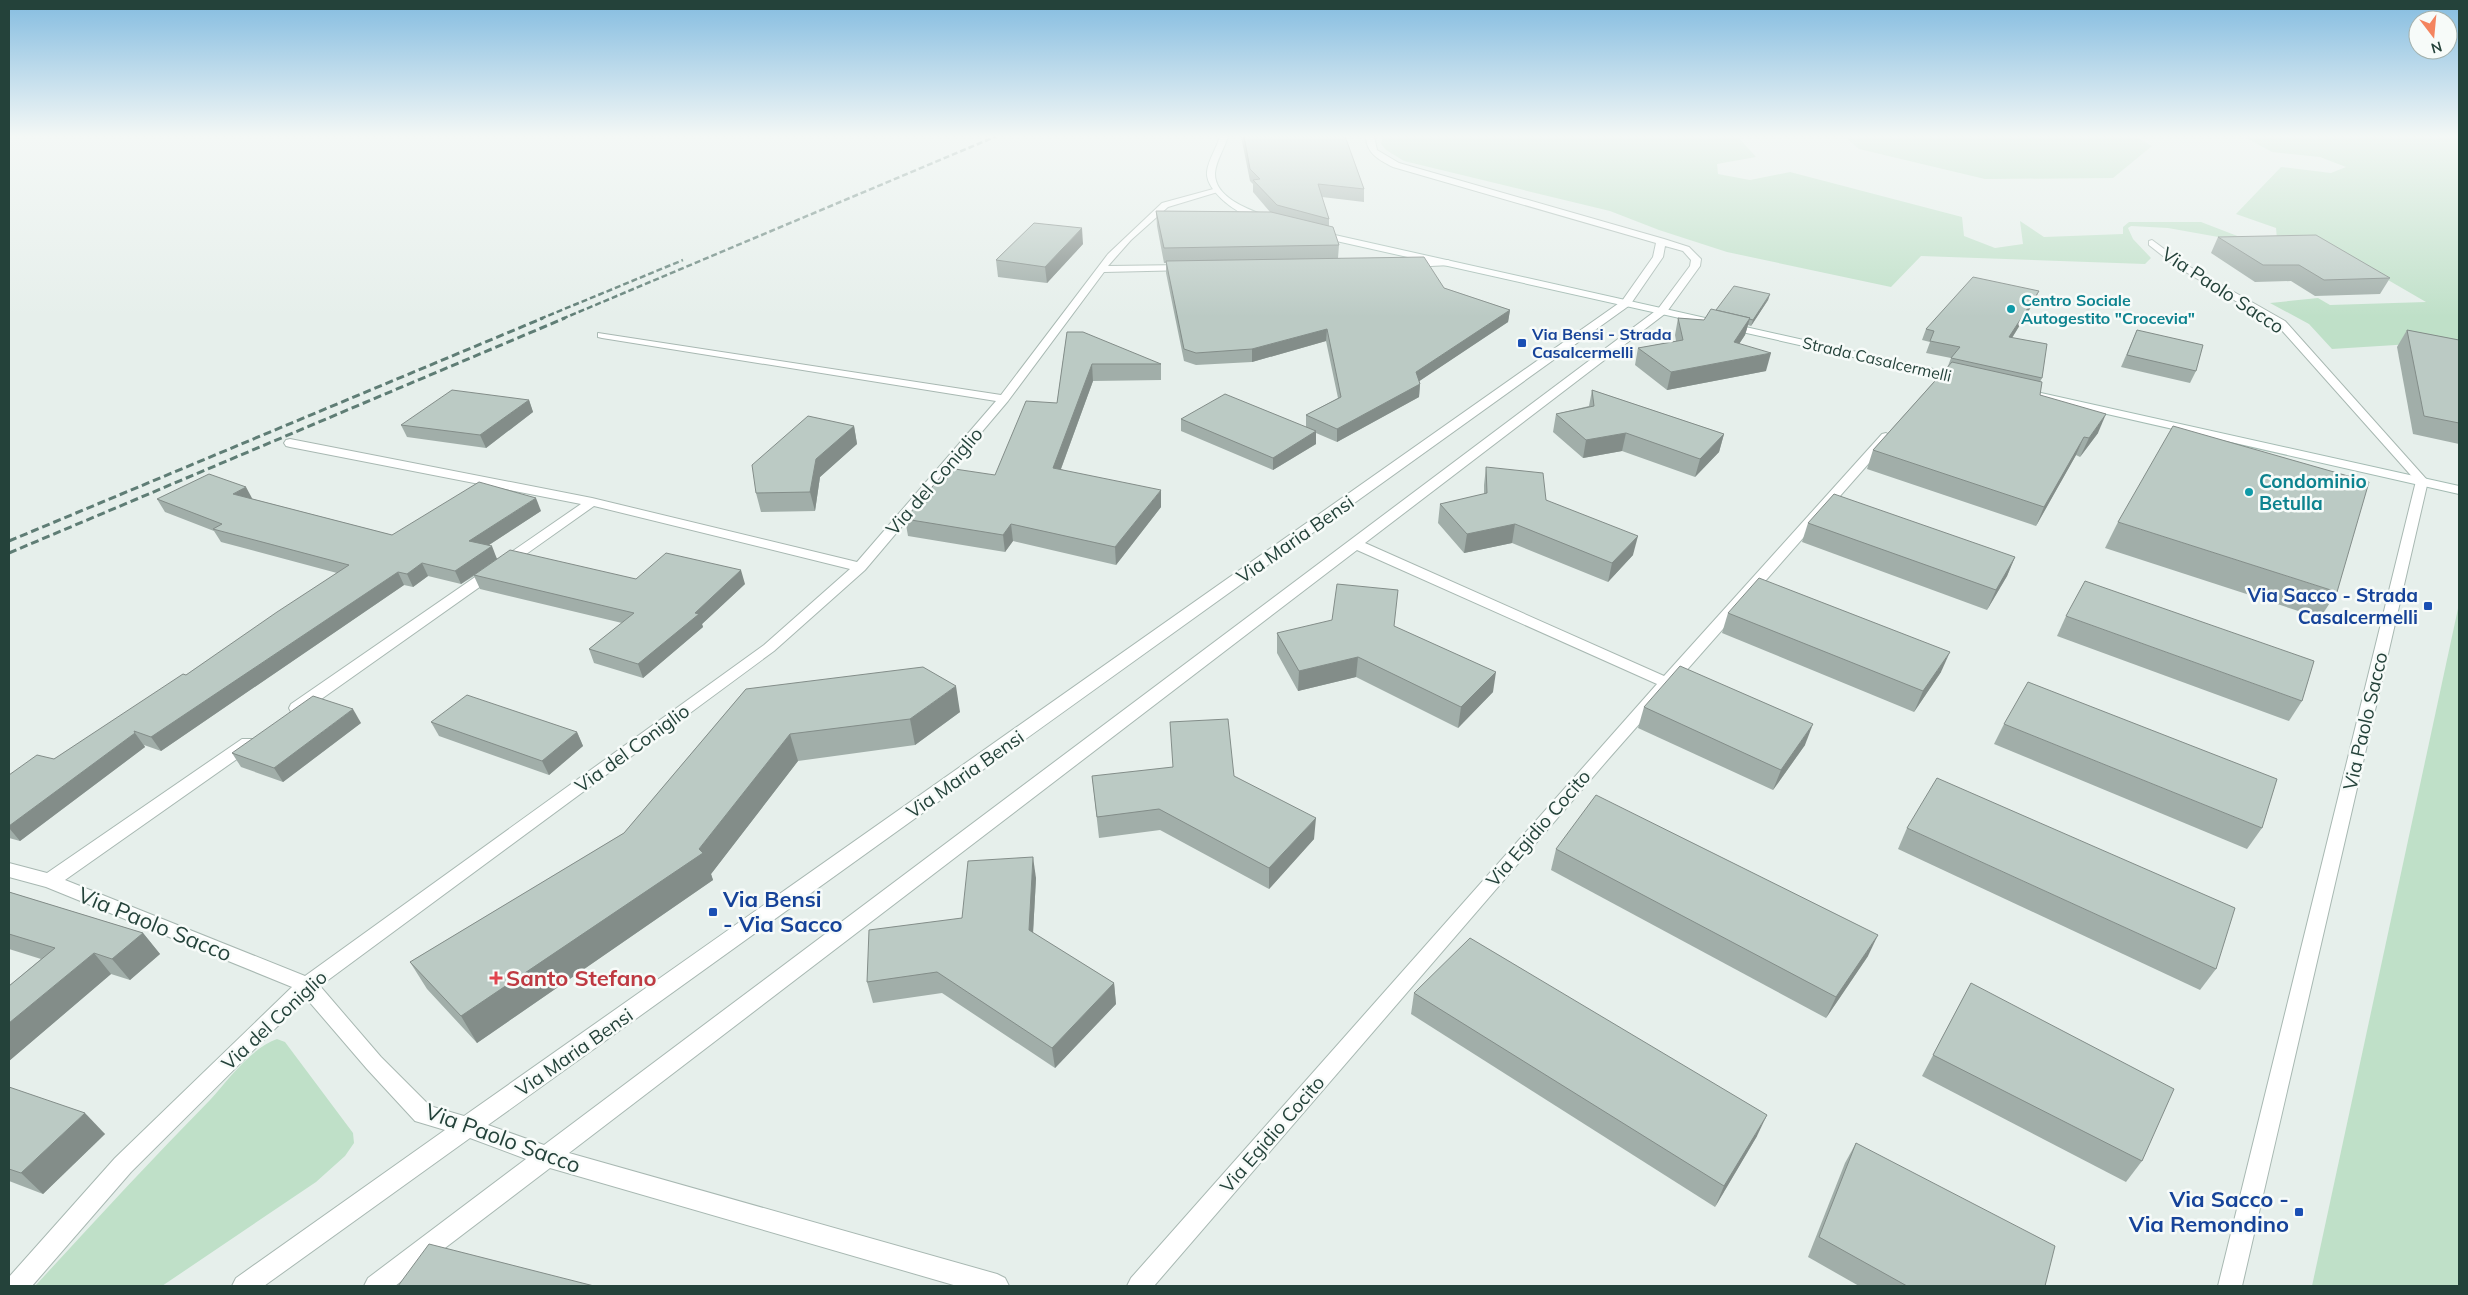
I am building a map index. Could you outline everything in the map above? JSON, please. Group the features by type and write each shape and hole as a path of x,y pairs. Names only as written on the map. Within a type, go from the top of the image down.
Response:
{"street":[{"name":"Via del Coniglio","path":"17,1286 123,1166 307,985 768,648 860,567 1004,399 1102,269 1128,238 1165,205 1191,196"},
{"path":"1225,196 1235,205 1274,222"},
{"name":"Via Maria Bensi","path":"376,1286 1662,311 1695,266 1696,259 1686,249 1661,240 1507,196"},
{"name":"Strada Casalcermelli","path":"1304,231 1971,380"},
{"name":"Via Maria Bensi","path":"244,1286 1626,303 1658,257 1661,240"},
{"name":"Via Paolo Sacco","path":"2152,243 2180,265 2281,323 2422,481 2230,1286"},
{"name":"Strada Casalcermelli","path":"1399,264 1448,263"},
{"path":"1102,269 1201,267"},
{"path":"602,335 1004,399"},
{"path":"1929,389 1942,374"},
{"path":"2019,391 2459,490"},
{"name":"Via Egidio Cocito","path":"1139,1286 1667,683 1896,425"},
{"path":"290,443 592,502 860,567"},
{"path":"285,717 592,502"},
{"path":"1355,544 1667,683"},
{"path":"50,881 260,734"},
{"name":"Via Paolo Sacco","path":"9,870 50,881 307,985 374,1063 423,1114 548,1157 946,1280 997,1286"}],"green space":[{"path":"1550,196 1883,196 1962,217 1964,236 1995,248 2023,244 2020,221 2044,237 2123,234 2123,227 2129,222 2201,222 2240,237 2277,239 2276,228 2236,214 2253,196 2459,196 2459,341 2332,349 2309,324 2270,303 2318,298 2330,305 2426,302 2319,240 2224,238 2168,228 2131,226 2128,228 2133,239 2151,258 2145,264 1921,256 1891,287 1727,252 1659,230 1610,211"},
{"path":"2459,604 2459,1286 2312,1286"},
{"path":"277,1039 285,1042 353,1133 354,1143 345,1156 316,1182 162,1286 35,1286 210,1100 240,1065 258,1050"}],"building":[{"path":"1269,196 1322,196 1329,219 1277,205"},
{"path":"1156,211 1271,212 1333,227 1339,245 1164,248"},
{"path":"1034,223 1082,228 1045,267 996,260"},
{"path":"2316,235 2390,278 2324,280 2299,265 2263,265 2218,237"},
{"path":"1424,257 1444,288 1510,310 1416,372 1420,384 1337,429 1306,415 1341,397 1327,329 1252,349 1196,353 1184,349 1166,261"},
{"path":"1973,277 2039,291 2009,337 2047,344 2042,378 1951,358 1960,347 1930,341 1934,331 1926,329"},
{"path":"1734,286 1770,294 1753,320 1716,310"},
{"path":"1711,309 1750,318 1734,342 1771,353 1671,372 1638,348 1683,340 1678,318 1704,320"},
{"path":"2137,330 2203,345 2196,371 2127,355"},
{"path":"2407,330 2459,340 2459,423 2424,416"},
{"path":"1067,332 1083,332 1161,364 1092,364 1053,468 1161,490 1115,547 1011,524 1003,535 905,519 948,468 995,475 1026,401 1057,403"},
{"path":"1952,362 2042,382 2040,395 2106,414 2089,438 2084,437 2044,507 1873,450"},
{"path":"452,390 529,400 480,435 401,425"},
{"path":"1592,390 1724,434 1700,459 1626,433 1586,440 1556,414 1594,406"},
{"path":"1225,394 1316,431 1273,458 1181,419"},
{"path":"808,416 854,426 816,459 810,492 756,493 752,465"},
{"path":"2173,426 2369,482 2337,592 2118,522"},
{"path":"1486,467 1543,473 1546,500 1638,536 1612,563 1515,524 1467,534 1440,504 1487,493"},
{"path":"209,474 246,487 233,494 392,535 479,482 536,498 469,541 492,546 455,571 422,563 407,574 398,572 151,737 134,731 135,733 9,826 9,775 37,755 54,759 183,674 186,675 349,565 213,529 222,524 157,499"},
{"path":"1834,494 2015,557 1996,590 1808,523"},
{"path":"510,550 636,579 666,553 741,570 695,613 699,614 638,664 589,649 634,613 474,575"},
{"path":"1759,578 1950,652 1923,691 1728,613"},
{"path":"2085,581 2314,661 2302,701 2066,616"},
{"path":"1337,584 1398,590 1394,626 1496,672 1461,707 1358,657 1299,671 1277,633 1332,620"},
{"path":"1680,666 1813,724 1781,770 1644,707"},
{"path":"923,667 956,686 910,719 790,734 699,849 703,853 461,1016 410,962 624,833 746,689"},
{"path":"2028,682 2277,779 2262,828 2004,724"},
{"path":"467,695 577,732 542,761 431,722"},
{"path":"313,696 353,709 274,768 232,753"},
{"path":"1228,719 1234,776 1316,818 1269,868 1159,809 1097,817 1092,776 1173,767 1170,722"},
{"path":"1937,778 2235,908 2216,969 1907,828"},
{"path":"1596,795 1878,935 1836,997 1556,849"},
{"path":"1033,857 1029,930 1114,983 1052,1048 937,972 867,982 869,930 962,918 968,861"},
{"path":"9,892 143,933 112,959 94,953 9,1023 9,986 55,948 9,934"},
{"path":"1470,938 1767,1115 1724,1186 1414,993"},
{"path":"1971,983 2174,1089 2142,1161 1933,1055"},
{"path":"9,1087 85,1113 21,1173 9,1169"},
{"path":"1856,1143 2055,1246 2045,1286 1907,1286 1819,1237"},
{"path":"429,1244 594,1286 398,1286"}],"railway":[{"path":"562,319 853,196"},
{"path":"540,319 683,260"},
{"path":"9,541 543,318"},
{"path":"9,553 565,318"}],"place":[{"name":"Centro Sociale Autogestito \"Crocevia\"","path":"2011,309"},
{"name":"Via Bensi - Strada Casalcermelli","path":"1522,343"},
{"name":"Condominio Betulla","path":"2249,492"},
{"name":"Via Sacco - Strada Casalcermelli","path":"2428,606"},
{"name":"Via Bensi - Via Sacco","path":"713,912"},
{"name":"Santo Stefano","path":"496,978"},
{"name":"Via Sacco - Via Remondino","path":"2299,1212"}]}
